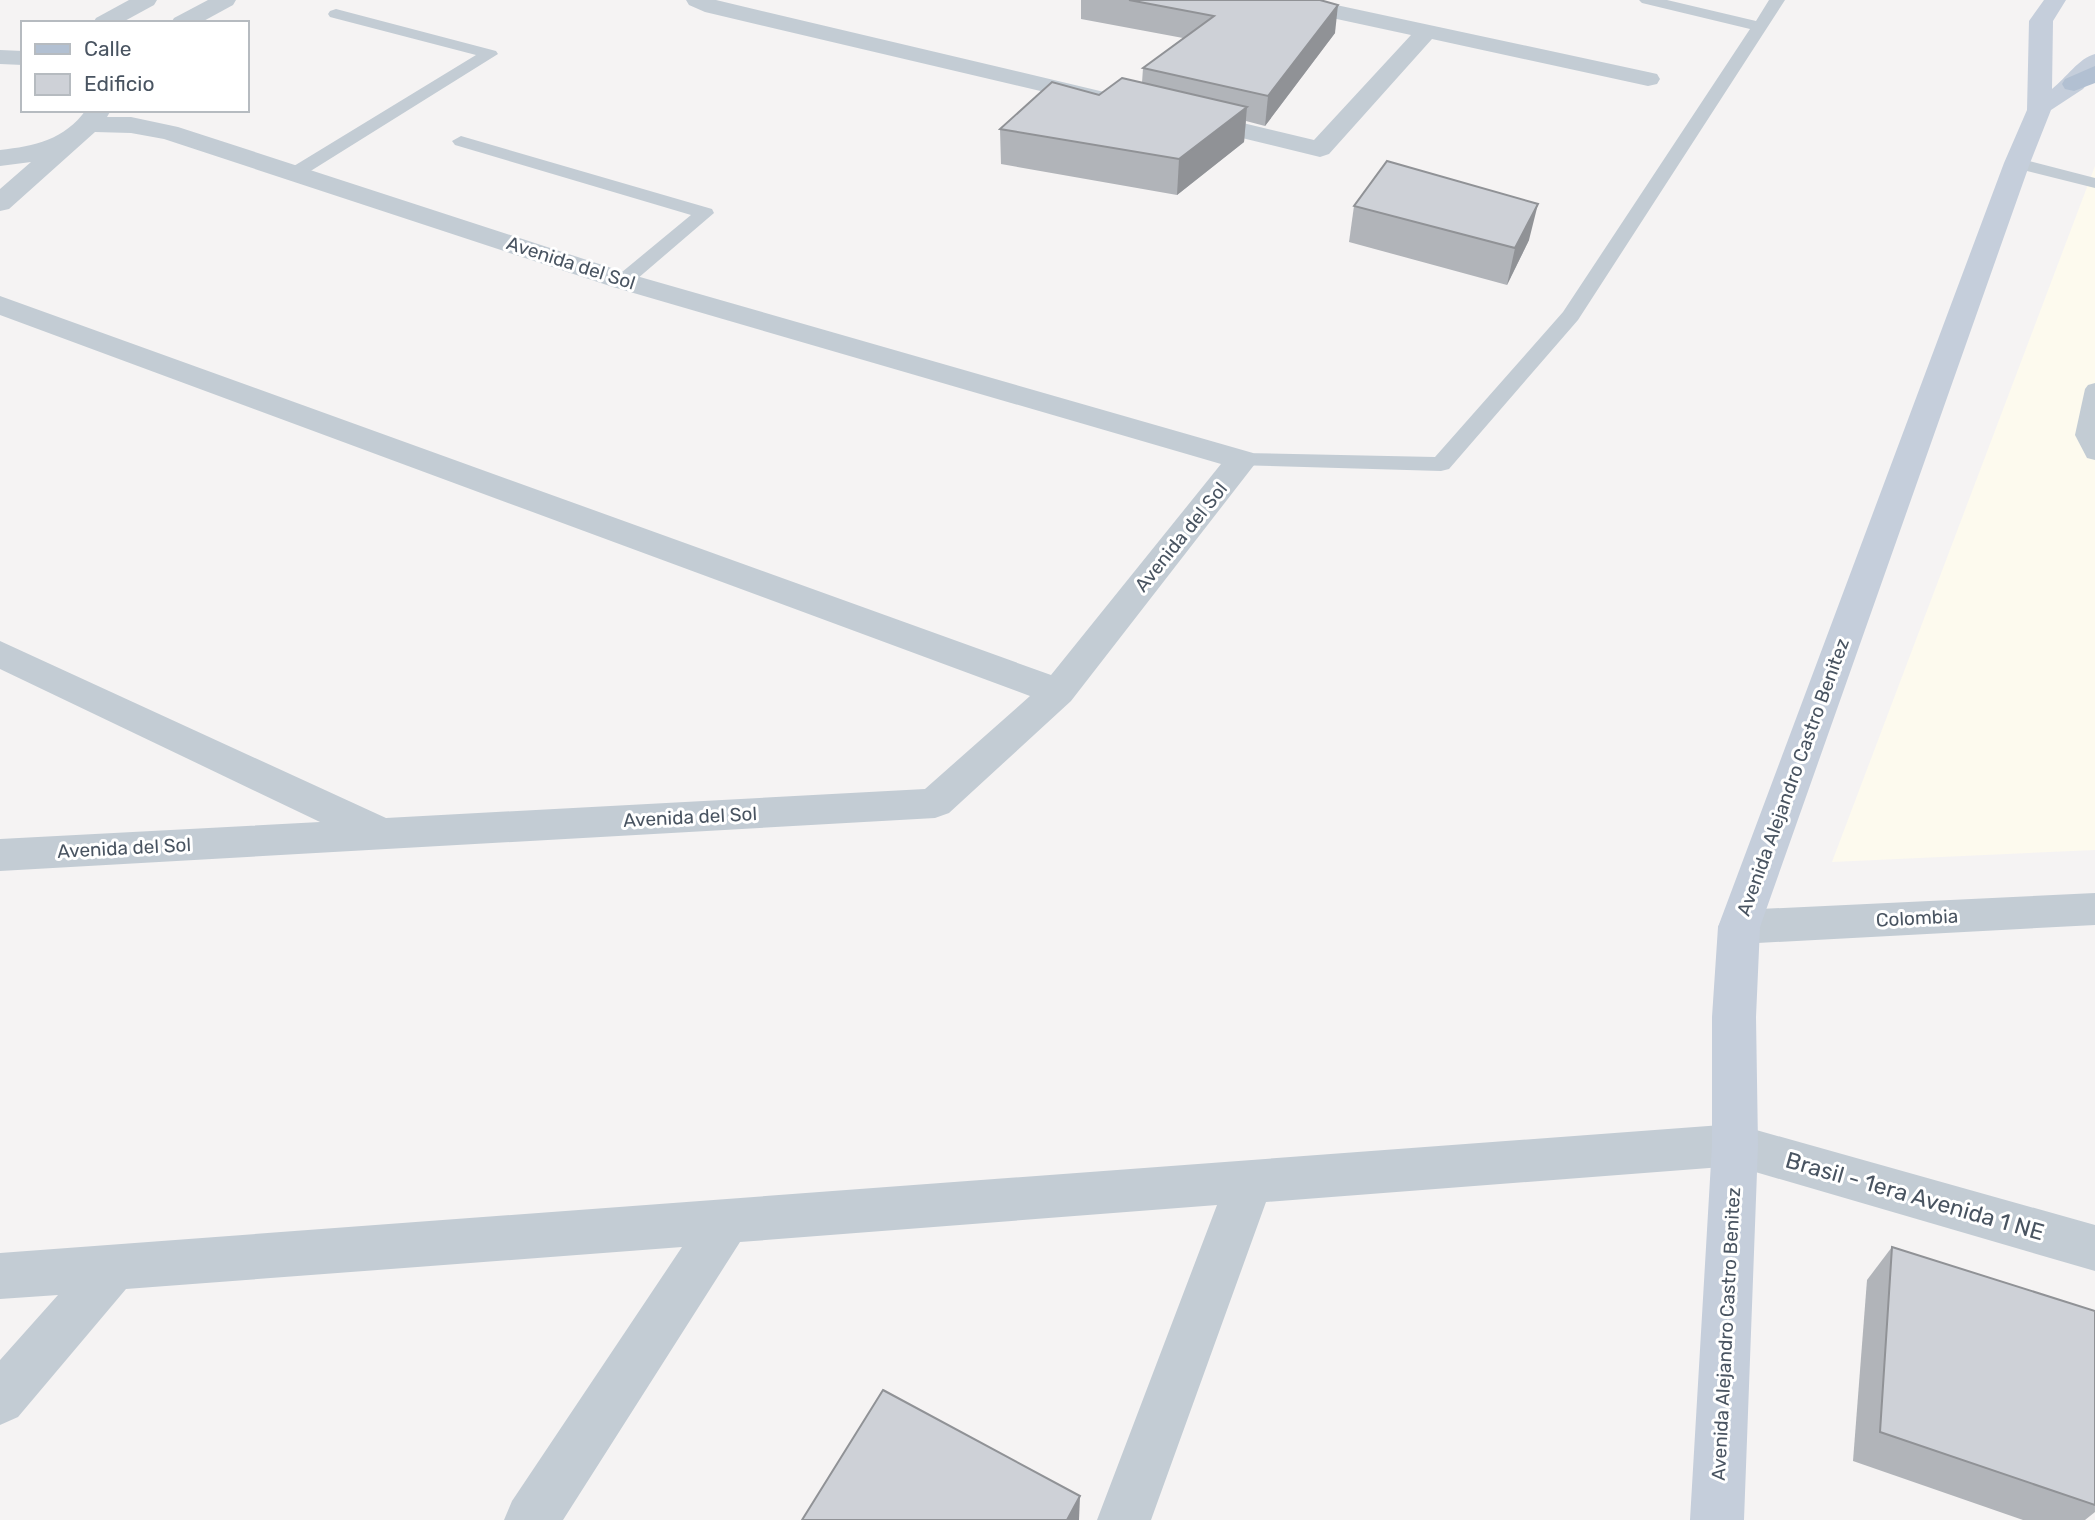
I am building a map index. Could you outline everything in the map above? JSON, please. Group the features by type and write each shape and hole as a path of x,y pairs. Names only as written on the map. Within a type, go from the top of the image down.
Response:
{"street":[{"path":"108,21 146,0"},
{"path":"186,21 225,0"},
{"path":"1281,0 1648,79"},
{"name":"Avenida Alejandro Castro Benitez","path":"1717,1520 1735,1145 1734,1017 1739,927 2017,163 2039,110 2041,21 2054,0"},
{"path":"710,3 1118,102"},
{"path":"1172,114 1320,149 1426,32"},
{"path":"0,57 21,58"},
{"path":"2039,110 2085,78 2095,61"},
{"path":"0,203 95,117"},
{"name":"Avenida del Sol","path":"0,855 935,803 1058,691 1242,460 623,281 169,132 95,117"},
{"path":"0,158 64,146"},
{"path":"0,305 1058,691"},
{"path":"0,654 381,834"},
{"name":"Colombia","path":"1739,927 2095,909"},
{"path":"0,1276 1735,1145"},
{"name":"Brasil - 1era Avenida 1 NE","path":"1735,1145 2095,1248"},
{"path":"1124,1520 1250,1181"},
{"path":"531,1520 727,1221"},
{"path":"0,1399 113,1268"}],"lane":[{"path":"1647,0 1759,26"},
{"path":"1242,460 1441,464 1571,316 1777,0"},
{"path":"295,173 490,54 336,14"},
{"path":"461,141 705,213 623,281"},
{"path":"2017,163 2095,183"},
{"path":"2095,389 2086,435 2095,453"}],"shaded area":[{"path":"2095,166 2095,850 1832,862"}],"building":[{"path":"1129,0 1320,0 1338,5 1268,96 1143,68 1214,16"},
{"path":"1122,78 1247,107 1179,159 1000,129 1052,82 1099,95"},
{"path":"1387,161 1538,204 1515,248 1354,206"},
{"path":"1892,1247 2095,1311 2095,1505 1880,1432"},
{"path":"883,1390 1080,1496 1067,1520 802,1520"}]}
